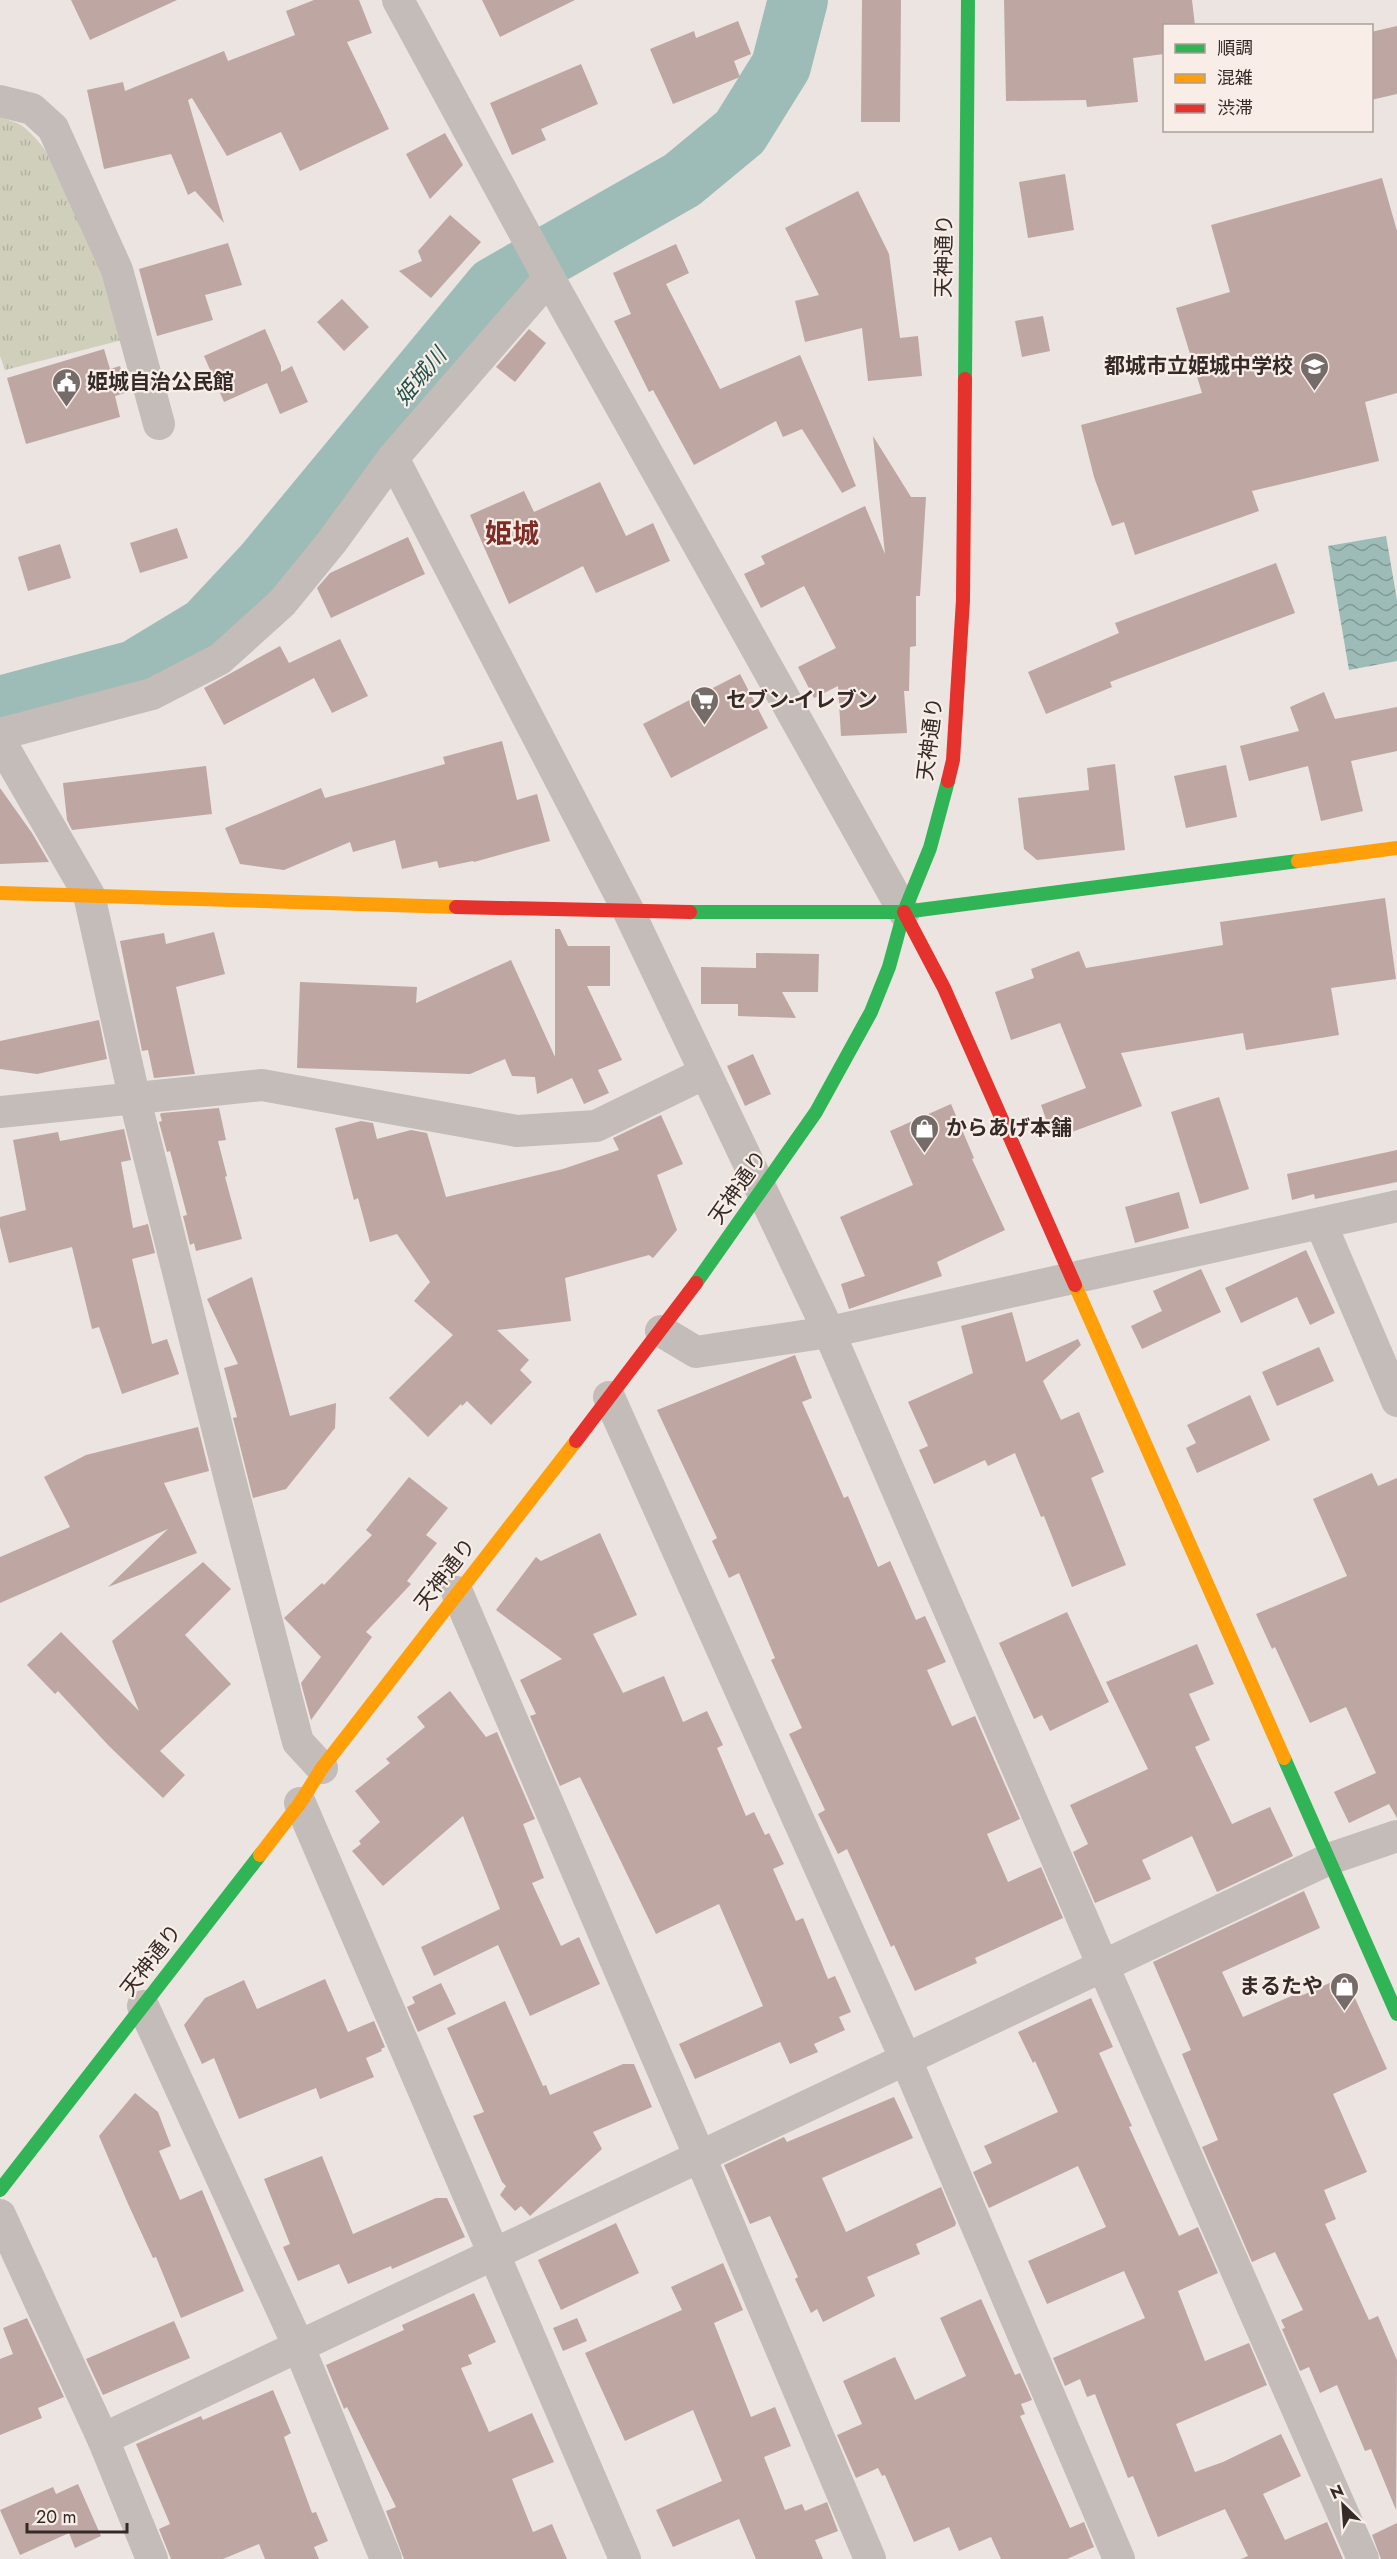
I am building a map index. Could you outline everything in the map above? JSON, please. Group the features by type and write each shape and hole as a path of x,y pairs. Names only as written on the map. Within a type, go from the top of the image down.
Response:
{"street":[{"path":"398,0 549,278 904,912 944,988 1397,2014"},
{"name":"天神通り","path":"0,2190 300,1803 322,1768 457,1592 661,1331 816,1112 871,1012 889,967 904,912 930,848 953,760 963,600 968,0"},
{"path":"0,101 32,109 53,128 117,270 159,424"},
{"path":"0,734 152,694 220,659 282,603 331,543 393,458 549,278"},
{"path":"393,458 629,912 829,1332 1363,2559"},
{"path":"0,741 89,895 134,1096 298,1742 322,1768"},
{"path":"0,893 629,912 904,912 1396,852"},
{"path":"0,1112 134,1096 262,1085 517,1131 596,1126 705,1073"},
{"path":"661,1331 696,1352 829,1332 1397,1206"},
{"path":"1321,1224 1397,1401"},
{"path":"609,1397 906,2060 1119,2559"},
{"path":"457,1592 870,2559"},
{"path":"300,1803 625,2559"},
{"path":"103,2439 1329,1859 1397,1836"},
{"path":"143,2006 299,2347 386,2559"},
{"path":"0,2215 103,2439 152,2559"}],"green space":[{"path":"0,117 25,128 43,147 59,171 74,198 98,256 126,339 5,370 0,356"}],"water":[{"path":"1386,536 1397,600 1397,661 1349,670 1328,546"}],"building":[{"path":"71,0 177,0 90,40"},
{"path":"314,0 359,0 372,33 347,42 389,129 300,171 281,132 227,156 192,98 188,100 224,223 195,191 188,195 171,154 104,169 87,90 123,82 125,91 224,51 228,61 295,35 286,11"},
{"path":"482,0 575,0 500,37"},
{"path":"862,0 901,0 900,122 861,122"},
{"path":"1004,0 1192,0 1195,24 1163,24 1163,54 1133,58 1138,102 1087,107 1086,100 1006,101"},
{"path":"738,21 751,54 734,61 740,77 673,104 650,49 694,31 696,38"},
{"path":"1397,26 1397,94 1373,100 1373,32"},
{"path":"581,64 598,104 541,129 546,140 512,155 490,103"},
{"path":"445,133 463,165 430,199 406,154"},
{"path":"1065,174 1074,230 1028,238 1019,182"},
{"path":"1382,178 1397,231 1397,393 1365,402 1379,461 1252,491 1259,511 1135,555 1124,522 1112,526 1094,477 1081,425 1202,393 1176,308 1230,292 1211,225"},
{"path":"858,191 889,254 900,338 918,336 922,376 868,381 862,328 805,342 795,301 819,295 785,228"},
{"path":"450,215 481,242 431,298 399,271 422,261 418,251"},
{"path":"228,243 242,285 205,295 213,320 157,336 139,269"},
{"path":"676,244 689,273 666,284 720,389 800,355 856,486 842,493 802,429 783,437 776,421 694,465 653,390 649,392 614,321 631,314 613,273"},
{"path":"342,299 369,327 344,351 317,322"},
{"path":"1043,316 1050,351 1022,357 1015,321"},
{"path":"265,329 281,366 281,372 292,366 308,402 280,414 267,383 224,402 204,356"},
{"path":"529,329 546,343 515,382 496,367"},
{"name":"姫城自治公民館","path":"104,349 110,369 120,366 128,392 115,396 120,417 26,444 7,378"},
{"path":"873,436 911,497 926,497 920,596 916,596 916,646 910,647 909,691 904,691 907,733 841,736 838,686 814,698 798,667 836,648 804,586 761,608 744,574 765,564 761,556 865,506 885,554"},
{"path":"600,482 626,536 653,523 670,561 596,593 583,566 509,604 470,515 524,491 534,512"},
{"path":"177,528 188,558 140,573 130,543"},
{"path":"408,537 425,574 331,618 317,588 330,573"},
{"path":"60,544 71,578 28,591 18,557"},
{"path":"1276,563 1295,613 1110,682 1112,687 1046,714 1028,672 1119,633 1115,623"},
{"path":"340,639 368,696 332,713 314,678 224,725 204,688 280,646 289,663"},
{"name":"セブン-イレブン","path":"740,674 768,728 671,778 643,724"},
{"path":"1324,692 1335,719 1397,707 1397,751 1351,761 1363,811 1321,821 1308,766 1249,781 1240,746 1299,731 1290,707"},
{"path":"502,741 517,800 537,794 550,841 474,862 439,868 437,861 402,869 395,840 353,852 350,842 284,870 240,864 225,828 321,788 325,798 445,764 443,757"},
{"path":"1115,764 1125,850 1037,860 1024,849 1018,798 1089,790 1087,768"},
{"path":"1226,765 1237,817 1186,828 1174,776"},
{"path":"206,766 212,814 72,830 67,820 63,783"},
{"path":"0,788 32,833 49,862 0,864"},
{"path":"1385,898 1396,979 1331,988 1339,1035 1246,1050 1243,1033 1121,1053 1142,1106 1053,1139 1041,1105 1086,1088 1060,1023 1011,1040 995,992 1034,978 1031,969 1079,951 1086,968 1223,945 1220,922"},
{"path":"555,929 560,929 568,946 610,946 610,986 587,986 622,1060 598,1070 609,1093 584,1104 572,1078 537,1094 535,1077 512,1076 505,1059 470,1074 297,1068 300,982 417,987 416,1003 511,960 555,1057"},
{"path":"214,932 225,974 176,987 195,1074 154,1078 148,1050 142,1051 120,941 164,933 166,944"},
{"path":"756,953 819,954 818,992 782,992 796,1018 738,1016 738,1004 701,1004 701,967 756,968"},
{"path":"99,1020 107,1059 37,1074 0,1069 0,1041"},
{"path":"753,1054 771,1094 745,1106 727,1066"},
{"path":"1219,1097 1249,1189 1200,1204 1171,1112"},
{"path":"951,1104 974,1158 972,1159 1005,1230 937,1262 942,1276 849,1309 841,1284 865,1276 840,1217 913,1185 890,1131"},
{"path":"219,1108 226,1140 218,1141 242,1239 196,1251 194,1243 190,1245 183,1216 187,1215 170,1151 167,1152 159,1122 162,1121 160,1114"},
{"path":"661,1115 683,1164 657,1175 677,1230 653,1258 649,1255 565,1278 571,1321 497,1330 529,1360 520,1370 532,1382 491,1425 467,1401 462,1406 461,1404 428,1437 389,1398 453,1335 414,1301 430,1282 397,1234 370,1242 358,1198 354,1200 335,1128 361,1121 373,1123 377,1139 411,1130 427,1133 446,1197 563,1169 619,1150 613,1138"},
{"path":"124,1129 131,1160 121,1162 133,1228 148,1224 155,1253 132,1259 152,1344 167,1339 179,1374 122,1394 99,1327 92,1329 72,1247 9,1263 0,1227 0,1217 26,1210 13,1140 58,1132 60,1141"},
{"path":"1397,1150 1397,1182 1315,1199 1314,1194 1292,1200 1287,1174"},
{"path":"1179,1192 1189,1228 1135,1243 1125,1207"},
{"path":"1306,1250 1335,1313 1310,1325 1297,1297 1241,1323 1225,1288"},
{"path":"1201,1269 1221,1312 1142,1349 1131,1326 1162,1311 1153,1291"},
{"path":"252,1277 290,1416 336,1403 335,1428 286,1489 253,1498 233,1418 237,1417 224,1368 238,1364 207,1299"},
{"path":"1012,1312 1026,1362 1078,1339 1081,1345 1043,1381 1061,1420 1079,1412 1104,1472 1091,1478 1126,1565 1072,1587 1044,1516 1041,1517 1015,1453 988,1466 985,1460 934,1484 919,1450 928,1446 908,1402 973,1373 961,1326"},
{"path":"1319,1347 1334,1381 1277,1406 1262,1372"},
{"path":"795,1355 812,1398 802,1402 844,1498 848,1496 878,1567 890,1561 916,1620 925,1616 946,1662 927,1670 952,1726 975,1716 1020,1819 987,1834 1008,1882 1041,1867 1063,1918 975,1958 977,1963 915,1991 894,1945 891,1947 847,1849 838,1854 818,1814 825,1810 789,1734 802,1728 771,1660 775,1658 739,1573 729,1578 712,1541 717,1538 657,1410"},
{"path":"1250,1395 1270,1440 1197,1473 1186,1448 1196,1443 1187,1425"},
{"path":"198,1427 209,1471 164,1483 197,1553 108,1587 168,1529 0,1603 0,1557 70,1527 44,1477 86,1455"},
{"path":"1372,1473 1378,1486 1397,1478 1397,1818 1389,1804 1349,1823 1334,1792 1376,1773 1346,1707 1310,1723 1275,1647 1272,1649 1256,1614 1347,1576 1313,1499"},
{"path":"409,1477 448,1508 426,1535 437,1543 407,1581 411,1584 366,1632 372,1637 311,1720 301,1683 321,1657 284,1618 322,1583 324,1585 372,1535 366,1530"},
{"path":"600,1533 637,1615 593,1634 623,1693 664,1676 683,1722 707,1711 723,1745 717,1748 746,1816 754,1812 765,1835 769,1833 784,1864 773,1869 796,1921 803,1918 828,1979 835,1976 851,2012 839,2017 845,2030 814,2044 818,2052 790,2064 780,2042 695,2079 679,2044 763,2006 719,1904 656,1934 580,1777 560,1786 530,1716 536,1714 520,1680 562,1659 496,1610 536,1557 541,1561"},
{"path":"203,1562 231,1589 185,1635 231,1684 160,1751 185,1775 163,1798 109,1746 58,1691 55,1694 27,1665 61,1632 139,1711 112,1641"},
{"path":"1067,1612 1109,1702 1050,1731 1042,1715 1034,1719 999,1643"},
{"path":"1197,1644 1214,1684 1189,1694 1210,1740 1195,1747 1232,1824 1270,1807 1293,1856 1217,1892 1192,1836 1142,1860 1151,1879 1095,1903 1073,1852 1088,1844 1070,1805 1148,1769 1106,1682"},
{"path":"450,1691 486,1737 497,1732 535,1819 523,1824 544,1878 532,1883 561,1946 579,1937 600,1984 530,2016 498,1945 434,1976 421,1947 500,1909 463,1816 383,1886 352,1851 361,1844 359,1841 380,1822 355,1791 390,1763 386,1759 425,1727 417,1717"},
{"path":"1304,1891 1320,1928 1222,1972 1243,2017 1301,1992 1303,1995 1345,1976 1387,2069 1333,2094 1367,2172 1324,2190 1336,2219 1325,2224 1369,2320 1378,2316 1397,2360 1396,2510 1371,2449 1365,2451 1337,2385 1320,2393 1309,2367 1300,2371 1282,2329 1285,2328 1281,2320 1303,2310 1275,2252 1252,2262 1202,2147 1218,2140 1182,2054 1191,2050 1153,1962"},
{"path":"325,1979 348,2032 374,2021 385,2047 381,2049 382,2051 366,2058 374,2077 320,2099 316,2088 239,2119 214,2058 202,2064 184,2025 205,1998 244,1980 257,2009"},
{"path":"441,1983 456,2014 418,2032 407,2007 415,2003 412,1997"},
{"path":"1091,1998 1113,2047 1099,2053 1132,2126 1129,2127 1179,2236 1198,2227 1218,2273 1178,2291 1205,2361 1249,2343 1267,2385 1176,2424 1195,2472 1223,2462 1281,2434 1301,2476 1263,2494 1285,2540 1327,2522 1343,2559 1241,2559 1248,2556 1225,2509 1158,2537 1133,2476 1128,2478 1095,2394 1087,2397 1080,2379 1065,2386 1053,2358 1145,2318 1124,2271 1047,2304 1028,2261 1106,2227 1078,2166 989,2208 973,2172 992,2163 984,2146 1058,2112 1035,2061 1033,2063 1018,2032"},
{"path":"505,2001 543,2086 546,2085 550,2095 623,2064 634,2064 652,2107 593,2132 602,2149 530,2216 521,2206 515,2211 500,2195 506,2186 502,2182 473,2116 484,2112 447,2028"},
{"path":"135,2093 158,2112 171,2146 159,2151 180,2200 202,2190 244,2291 181,2318 156,2257 153,2258 99,2136"},
{"path":"894,2097 913,2138 822,2178 846,2232 941,2187 956,2223 955,2226 916,2244 920,2254 867,2277 875,2296 823,2322 817,2309 811,2313 795,2279 798,2277 770,2216 750,2224 724,2165 784,2137 787,2142"},
{"path":"322,2156 353,2234 436,2198 447,2198 465,2237 392,2269 391,2266 348,2284 339,2264 298,2281 283,2247 290,2244 264,2179"},
{"path":"616,2223 639,2273 561,2310 538,2260"},
{"path":"723,2263 743,2310 714,2323 751,2417 775,2407 791,2446 764,2457 785,2510 802,2504 805,2511 827,2502 838,2531 815,2540 823,2559 756,2559 739,2519 673,2547 656,2510 722,2481 693,2410 625,2441 585,2353 682,2310 671,2287"},
{"path":"474,2293 496,2342 468,2355 472,2364 461,2368 489,2432 532,2413 554,2462 512,2479 533,2532 552,2524 567,2559 404,2559 386,2511 396,2507 347,2407 344,2409 326,2365 404,2330 402,2325"},
{"path":"981,2299 1015,2375 1020,2373 1032,2400 1021,2404 1025,2414 1020,2416 1070,2528 1084,2522 1094,2547 1067,2559 1001,2559 991,2537 959,2551 949,2527 914,2542 885,2475 882,2476 878,2468 856,2478 837,2435 862,2424 843,2381 895,2357 915,2400 966,2376 940,2318"},
{"path":"27,2318 64,2397 38,2408 42,2418 0,2435 0,2359 13,2354 3,2328"},
{"path":"577,2318 587,2341 563,2351 553,2328"},
{"path":"174,2321 190,2358 103,2395 86,2359"},
{"path":"273,2390 291,2433 284,2437 312,2513 316,2512 328,2541 314,2547 319,2559 265,2559 259,2544 223,2559 171,2559 159,2529 170,2524 136,2444 201,2416 203,2420"},
{"path":"78,2484 101,2536 75,2548 69,2533 20,2555 0,2510 53,2487 56,2494"},
{"path":"1397,2523 1397,2559 1381,2559 1372,2535"}],"waterway":[{"name":"姫城川","path":"0,706 135,670 206,627 264,565 494,287 682,180 740,132 781,66 798,0"}],"traffic: fast":[{"path":"965,379 968,0"},
{"path":"696,1283 816,1112 871,1012 889,967 904,912 930,848 948,781"},
{"path":"690,912 904,912 1298,861"},
{"path":"1284,1758 1397,2014"},
{"path":"0,2190 260,1855"}],"traffic: slow":[{"path":"1298,861 1397,848"},
{"path":"0,893 456,907"},
{"path":"1075,1285 1284,1758"},
{"path":"260,1855 300,1803 322,1768 576,1441"}],"traffic: jam":[{"path":"948,781 953,760 963,600 965,379"},
{"path":"456,907 690,912"},
{"path":"904,912 944,988 1075,1285"},
{"path":"576,1441 696,1283"}],"place":[{"name":"都城市立姫城中学校","path":"1314,392"},
{"name":"姫城自治公民館","path":"66,408"},
{"name":"セブン-イレブン","path":"705,726"},
{"name":"からあげ本舗","path":"925,1154"},
{"name":"まるたや","path":"1344,2012"}],"district":[{"name":"姫城","path":"512,534"}]}
